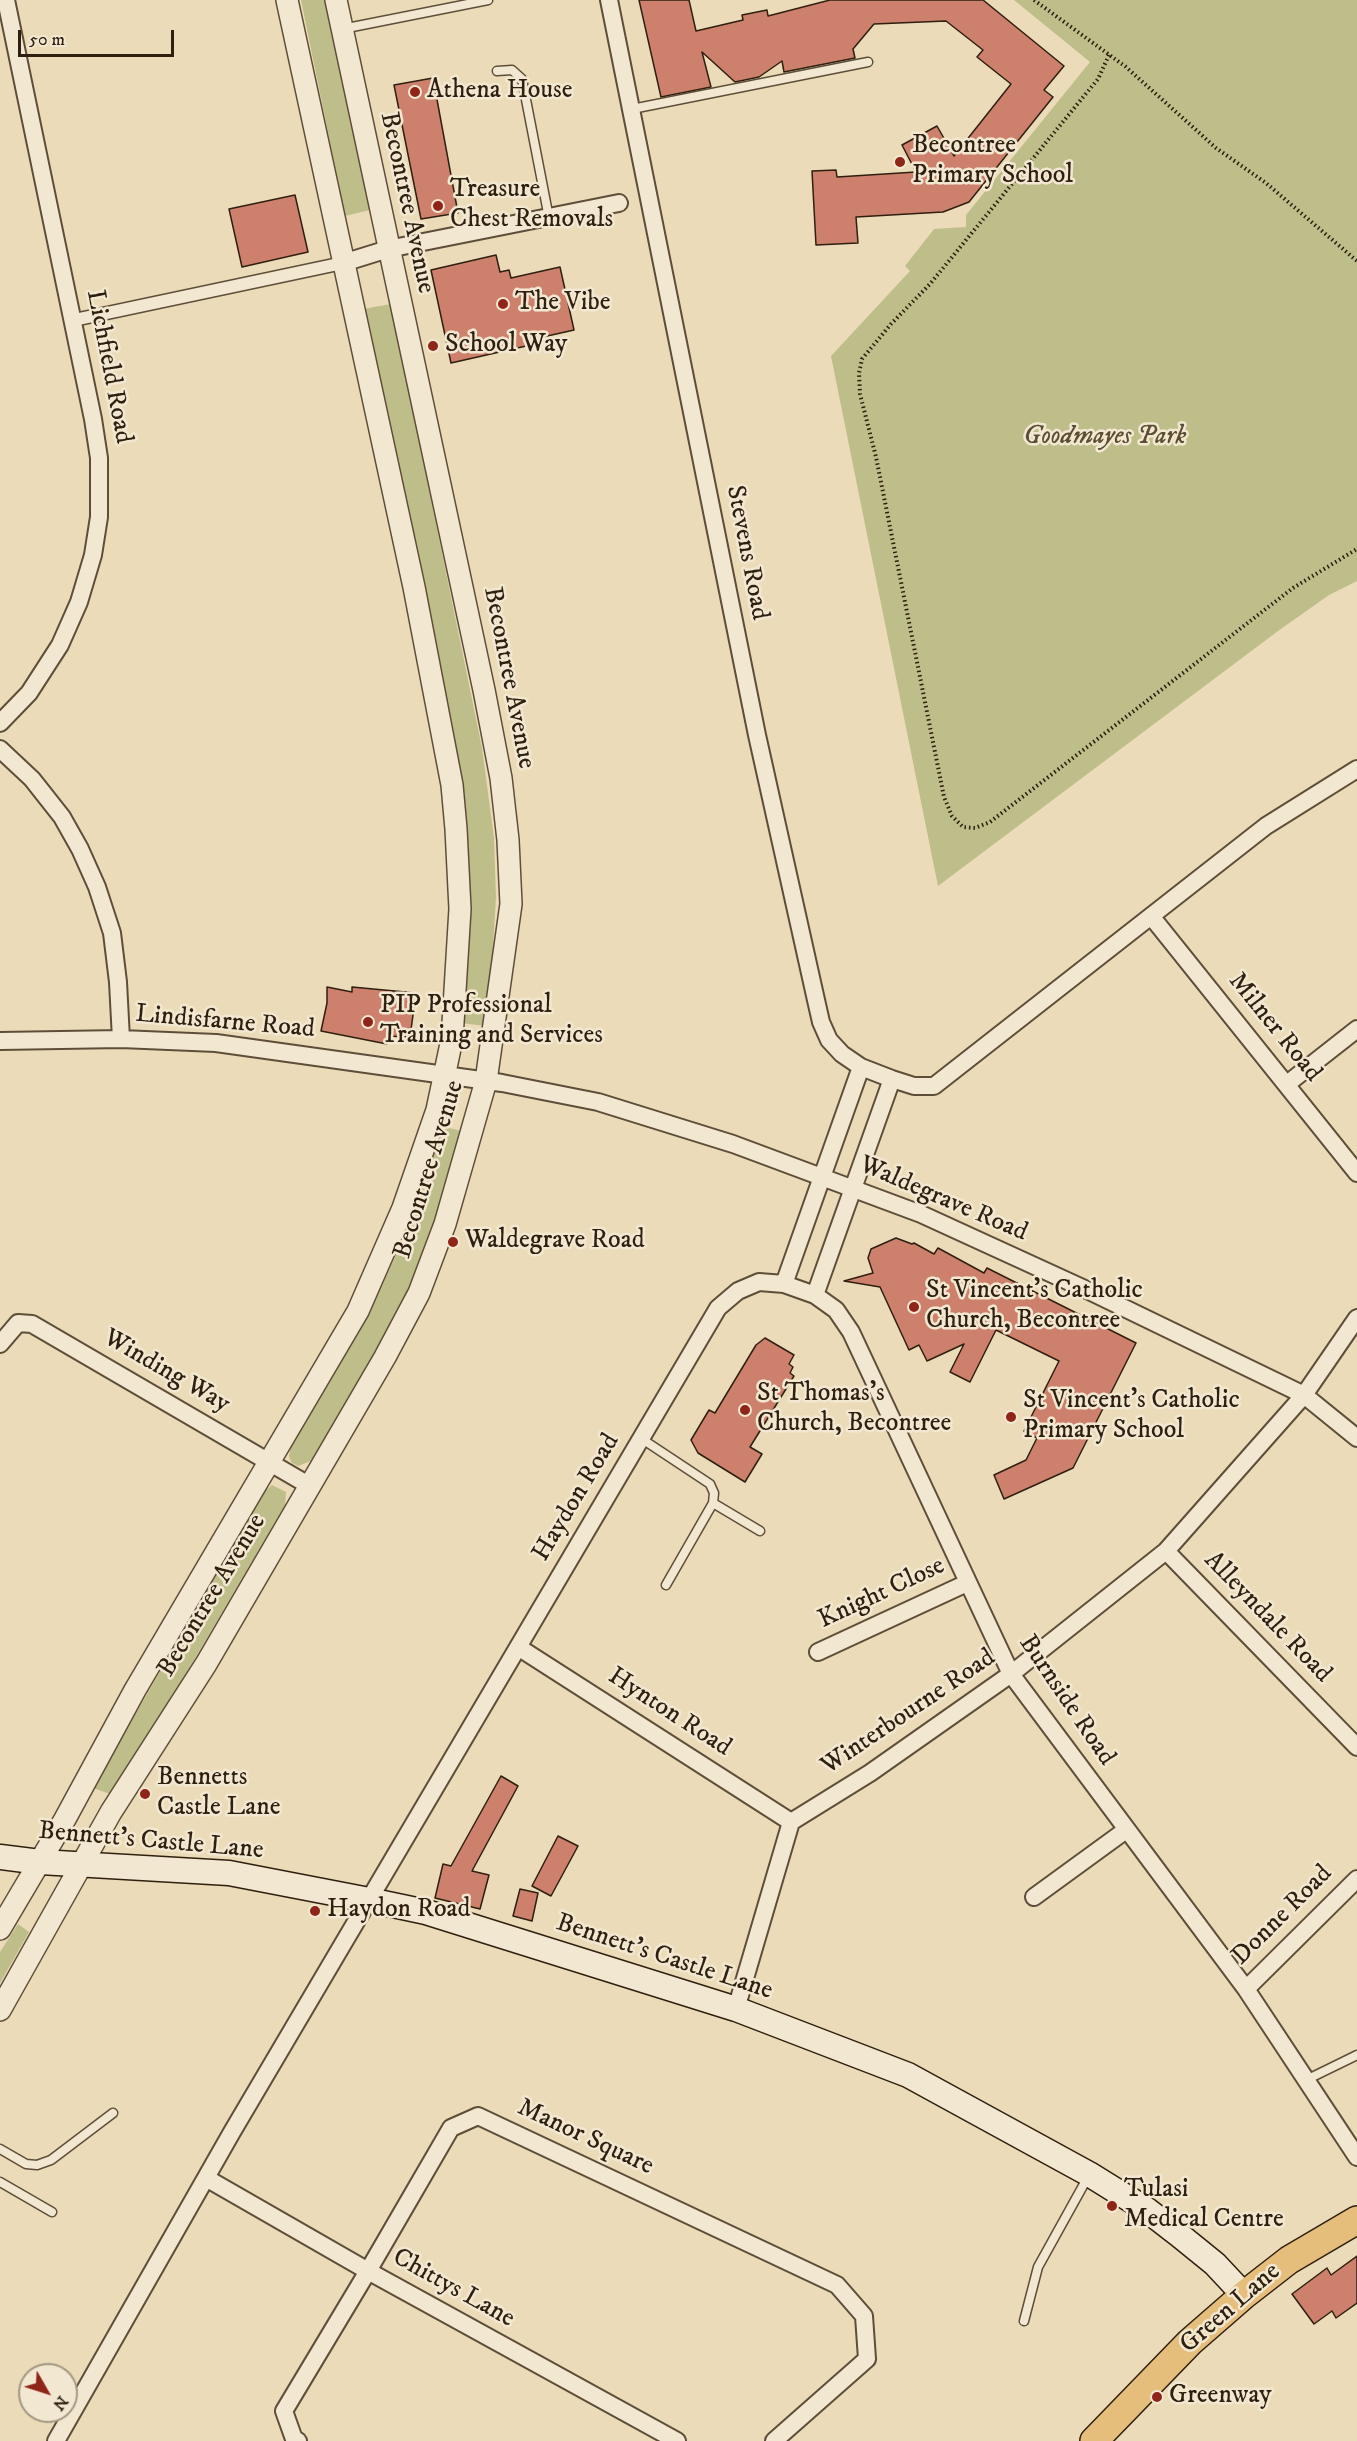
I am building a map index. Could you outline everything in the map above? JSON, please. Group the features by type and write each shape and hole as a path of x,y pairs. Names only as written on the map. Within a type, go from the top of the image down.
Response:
{"main road":[{"name":"Bennett's Castle Lane","path":"0,1857 40,1862 229,1873 369,1900 426,1912 736,2009 908,2075 1089,2174 1147,2210 1178,2234 1215,2264 1244,2295"},
{"name":"Green Lane","path":"1094,2441 1190,2342 1244,2295 1288,2260 1357,2220"}],"street":[{"name":"Lichfield Road","path":"0,723 29,693 60,645 79,602 93,555 99,517 99,458 74,320 6,0"},
{"name":"Becontree Avenue","path":"0,1929 40,1862 135,1690 358,1311 403,1208 437,1110 452,1039 460,909 452,785 414,586 287,0"},
{"name":"Becontree Avenue","path":"0,2010 117,1803 206,1664 385,1357 418,1293 445,1224 486,1081 511,904 508,840 501,778 482,679 336,0"},
{"name":"Stevens Road","path":"609,0 755,724 816,1000 821,1022 829,1040 842,1054 861,1067 892,1079 914,1086 934,1086 1266,826 1357,769"},
{"path":"74,320 343,263 388,249 619,203"},
{"path":"0,749 32,778 63,817 97,887 112,933 118,982 121,1040"},
{"name":"Milner Road","path":"1151,916 1357,1173"},
{"path":"1287,1084 1357,1029"},
{"name":"Lindisfarne Road","path":"0,1041 121,1040 216,1043 445,1074"},
{"path":"784,1284 861,1067"},
{"name":"Waldegrave Road","path":"445,1074 598,1102 733,1144 921,1214 1077,1285 1304,1395 1357,1438"},
{"path":"815,1295 892,1079"},
{"name":"Burnside Road","path":"759,1282 784,1284 815,1295 836,1310 852,1332 1011,1674 1246,1989 1357,2157"},
{"name":"Haydon Road","path":"56,2441 206,2178 718,1308 738,1291 759,1282"},
{"name":"Winterbourne Road","path":"791,1822 870,1773 1011,1674 1166,1551 1304,1395 1357,1318"},
{"name":"Winding Way","path":"0,1344 18,1323 33,1324 310,1486"},
{"name":"Alleyndale Road","path":"1166,1551 1357,1747"},
{"name":"Knight Close","path":"818,1652 967,1583"},
{"name":"Hynton Road","path":"518,1647 791,1822"},
{"path":"736,2009 791,1822"},
{"path":"1034,1897 1126,1830"},
{"name":"Donne Road","path":"1246,1989 1357,1879"},
{"name":"Manor Square","path":"298,2441 294,2439 284,2411 451,2128 477,2116 837,2285 864,2316 867,2360 774,2441"},
{"name":"Chittys Lane","path":"206,2178 368,2271 677,2441"}],"lane":[{"path":"342,29 488,0"},
{"path":"632,109 868,62"},
{"path":"497,71 512,70 522,79 549,218"},
{"path":"642,1439 710,1484 714,1493 713,1503 666,1585"},
{"path":"713,1503 760,1531"},
{"path":"1306,2080 1357,2055"},
{"path":"0,2148 26,2164 37,2165 51,2160 113,2113"},
{"path":"1024,2321 1038,2267 1089,2174"},
{"path":"0,2182 52,2212"}],"path":[{"path":"1034,0 1126,67 1216,148 1266,183 1357,261"},
{"path":"1109,54 1098,79 930,284 891,324 862,359 859,373 860,394 876,457 944,797 952,816 963,826 975,828 990,822 1293,588 1357,549"}],"green space":[{"path":"301,0 327,0 370,210 345,216"},
{"name":"Goodmayes Park","path":"1014,0 1357,0 1357,581 1329,595 1278,631 938,886 831,356 910,271 905,266 934,229 966,227 966,215 1090,62"},
{"path":"391,304 482,748 494,838 496,897 486,1026 461,1023 469,916 466,817 443,681 363,309"},
{"path":"440,1126 466,1132 432,1240 405,1299 318,1451 311,1461 298,1466 292,1463 289,1457 290,1448 371,1308 404,1238"},
{"path":"272,1485 286,1492 285,1505 137,1757 110,1794 93,1788 263,1493"},
{"path":"18,1924 29,1932 0,1983 0,1952"}],"building":[{"path":"639,0 689,0 696,31 743,20 742,15 767,10 768,16 830,0 983,0 1064,66 1044,90 1053,97 969,202 943,212 856,217 858,243 816,245 812,171 836,170 837,177 916,172 902,145 937,126 954,156 1011,84 977,57 983,50 946,21 874,24 853,49 855,58 784,72 782,61 759,77 735,82 702,52 711,87 661,97"},
{"path":"433,78 458,213 421,219 394,85"},
{"path":"295,195 308,252 242,267 229,209"},
{"name":"The Vibe","path":"496,255 500,272 509,270 511,278 560,267 574,330 534,339 535,344 451,363 431,270"},
{"name":"PIP Professional Training and Services","path":"327,987 352,992 352,987 416,993 410,1037 387,1036 387,1044 321,1031 327,1003"},
{"path":"896,1238 914,1243 934,1254 938,1248 984,1273 987,1268 1136,1343 1073,1468 1004,1499 994,1475 1026,1460 1037,1438 1024,1431 1059,1361 996,1330 970,1382 950,1372 964,1344 927,1361 919,1345 909,1350 880,1287 844,1281 873,1273 868,1258 871,1249"},
{"name":"St Thomas's Church, Becontree","path":"765,1338 794,1355 789,1364 793,1367 790,1373 794,1376 750,1447 762,1454 745,1482 698,1453 691,1440 709,1410 715,1413 756,1345"},
{"path":"501,1776 518,1786 472,1871 489,1875 480,1909 435,1898 443,1864 451,1866"},
{"path":"558,1836 578,1846 551,1896 532,1886"},
{"path":"520,1889 538,1893 532,1921 513,1916"},
{"path":"1357,2256 1357,2303 1336,2318 1332,2311 1314,2324 1292,2294 1327,2268 1331,2275"}],"place":[{"name":"Athena House","path":"415,92"},
{"name":"Becontree Primary School","path":"900,162"},
{"name":"Treasure Chest Removals","path":"438,206"},
{"name":"The Vibe","path":"503,304"},
{"name":"School Way","path":"433,346"},
{"name":"PIP Professional Training and Services","path":"368,1022"},
{"name":"Waldegrave Road","path":"453,1242"},
{"name":"St Vincent's Catholic Church, Becontree","path":"914,1307"},
{"name":"St Thomas's Church, Becontree","path":"745,1410"},
{"name":"St Vincent's Catholic Primary School","path":"1011,1417"},
{"name":"Bennetts Castle Lane","path":"145,1794"},
{"name":"Haydon Road","path":"315,1911"},
{"name":"Tulasi Medical Centre","path":"1112,2206"},
{"name":"Greenway","path":"1157,2397"}]}
